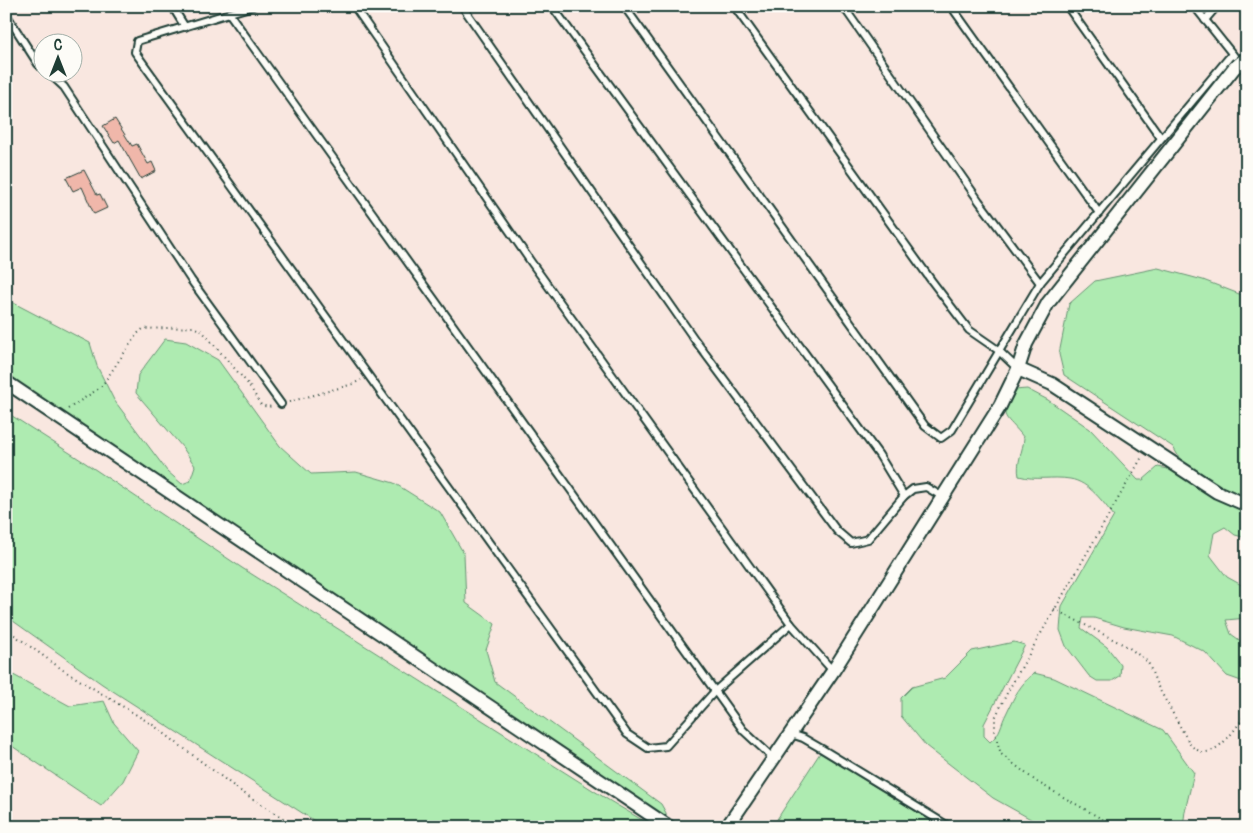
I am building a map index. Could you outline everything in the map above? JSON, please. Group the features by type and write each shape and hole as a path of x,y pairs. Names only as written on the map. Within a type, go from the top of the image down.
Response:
{"street":[{"path":"727,827 833,671 1000,406 1018,369 1026,344 1048,303 1242,58"},
{"path":"1018,369 1052,384 1217,492 1247,505"},
{"path":"6,382 669,827"}],"lane":[{"path":"172,6 185,27"},
{"path":"253,6 137,41 135,52 628,734 648,748 666,746 714,691 790,624"},
{"path":"354,6 531,262 790,624 833,671"},
{"path":"462,6 696,340 837,531 851,543 868,539 904,496 913,489 926,487 943,497"},
{"path":"552,6 879,455 904,496"},
{"path":"624,6 925,426 941,438 952,430 1040,282 1161,138 1242,58 1194,6"},
{"path":"734,6 958,316 969,330 998,350 1018,369"},
{"path":"842,6 979,201 1040,282"},
{"path":"951,6 1099,213"},
{"path":"1067,6 1161,138"},
{"path":"1205,20 1218,6"},
{"path":"229,13 714,691 743,730 774,760"},
{"path":"6,14 32,55"},
{"path":"59,82 64,87 191,280 281,404"},
{"path":"791,734 803,738 822,749 950,827"}],"path":[{"path":"60,418 70,407 101,387 137,334 143,330 193,327 202,331 249,385 261,405 268,407 353,384 368,376"},
{"path":"1116,827 1037,782 1001,754 994,734 994,718 1008,690 1148,446"},
{"path":"1054,609 1128,647 1148,662 1157,685 1191,746 1201,752 1211,751 1229,738 1247,713"},
{"path":"6,628 63,670 153,725 239,790 297,827"}],"green space":[{"path":"1158,268 1203,280 1247,297 1247,538 1235,535 1225,527 1214,533 1210,555 1227,577 1247,588 1247,618 1226,620 1231,634 1247,647 1247,683 1227,676 1205,652 1173,636 1124,627 1094,618 1083,618 1081,628 1107,647 1121,665 1120,676 1112,681 1097,681 1089,676 1066,646 1060,630 1062,606 1114,516 1095,493 1077,481 1063,478 1019,476 1018,466 1024,438 1008,420 1005,412 1014,390 1027,389 1048,400 1090,429 1138,480 1143,480 1158,467 1174,470 1180,459 1173,447 1064,375 1059,354 1069,304 1095,281"},
{"path":"6,299 90,343 97,366 114,400 167,471 182,484 190,481 195,466 183,448 136,393 138,375 165,339 186,342 218,360 280,446 311,474 356,472 394,483 440,512 464,554 466,603 495,624 486,650 495,682 661,804 666,813 667,822 6,381"},
{"path":"6,412 242,568 654,827 324,827 102,684 6,616"},
{"path":"1014,642 1025,645 984,724 984,736 990,742 997,735 1015,695 1034,673 1054,678 1163,730 1194,773 1183,827 1045,827 993,798 926,746 901,716 901,698 912,687 945,678 972,651"},
{"path":"6,671 70,706 104,701 114,723 138,751 123,781 101,806 6,742"},
{"path":"820,753 941,827 772,827"}],"building":[{"path":"115,119 132,146 137,144 148,164 152,162 156,171 141,179 119,140 114,143 103,126"},
{"path":"84,170 97,195 100,194 107,208 94,214 82,187 73,191 66,178"}]}
